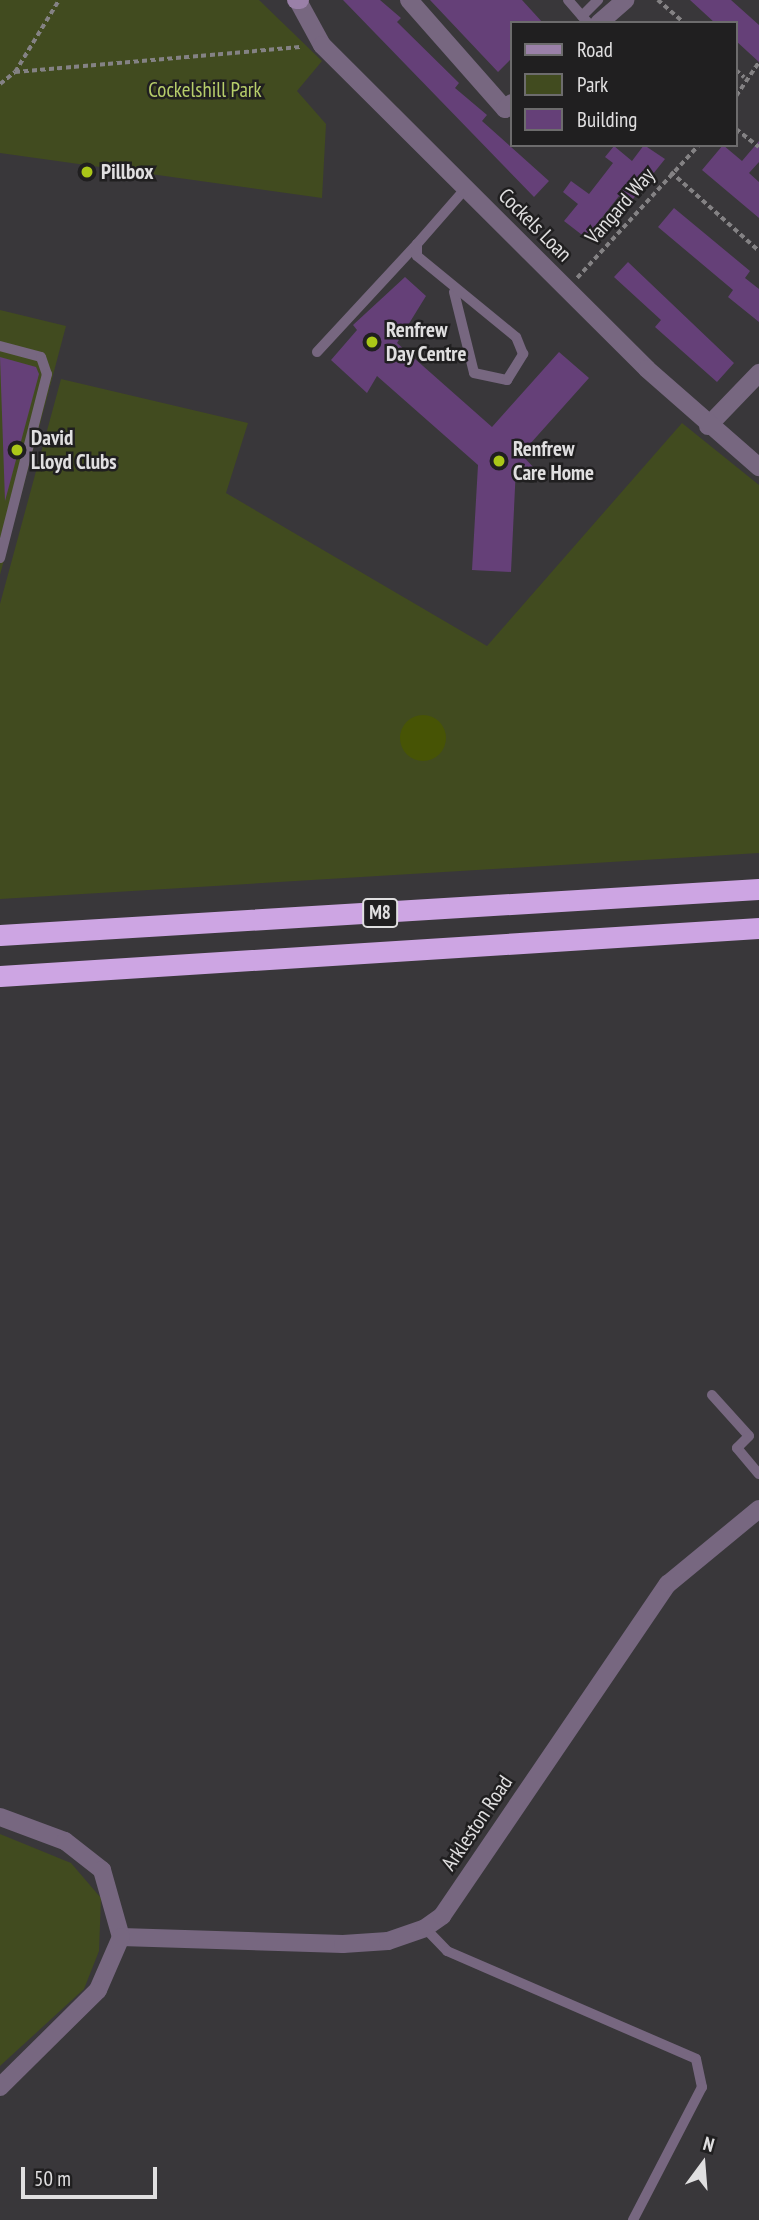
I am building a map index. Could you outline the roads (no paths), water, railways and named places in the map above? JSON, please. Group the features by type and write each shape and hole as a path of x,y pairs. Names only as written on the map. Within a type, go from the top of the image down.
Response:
{"highway":[{"name":"M8","path":"0,935 759,889"},
{"name":"M8","path":"0,976 759,928"}],"street":[{"name":"Cockels Loan","path":"298,0 322,45 567,290 708,426 759,467"},
{"path":"409,0 505,109 510,105"},
{"path":"590,21 625,0"},
{"path":"708,426 759,373"},
{"name":"Arkleston Road","path":"121,1937 343,1944 388,1941 425,1928 442,1916 668,1584 759,1508"},
{"path":"0,1817 65,1841 102,1870 121,1937 98,1990 0,2087"}],"lane":[{"path":"568,0 590,21 598,0"},
{"path":"317,352 466,188"},
{"path":"417,244 424,267 516,337 523,354 507,380 474,373 454,292"},
{"path":"0,346 41,357 47,374 0,558"},
{"path":"712,1395 749,1436 737,1448 759,1474"},
{"path":"425,1928 447,1951 696,2059 702,2087 633,2220"}],"place":[{"name":"Pillbox","path":"87,172"},
{"name":"Renfrew Day Centre","path":"372,342"},
{"name":"David Lloyd Clubs","path":"17,450"},
{"name":"Renfrew Care Home","path":"499,461"}],"park label":[{"name":"Cockelshill Park","path":"205,90"}]}
